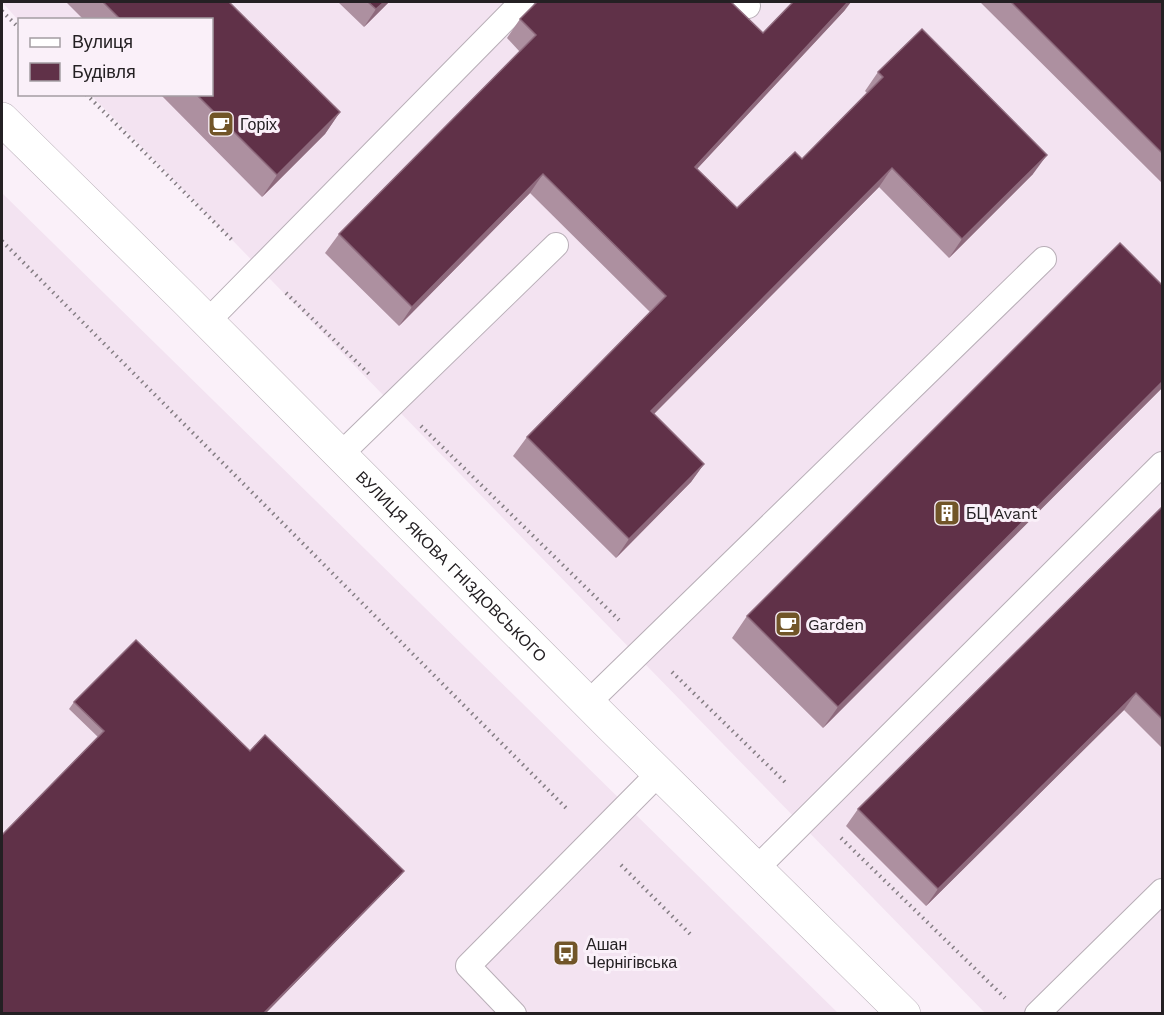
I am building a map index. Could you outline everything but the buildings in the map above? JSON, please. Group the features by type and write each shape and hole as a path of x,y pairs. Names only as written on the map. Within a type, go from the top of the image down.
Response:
{"street":[{"name":"ВУЛИЦЯ ЯКОВА ГНІЗДОВСЬКОГО","path":"2,119 588,703 904,1014"}],"lane":[{"path":"207,322 522,2"},
{"path":"340,455 556,245"},
{"path":"588,703 1044,259"},
{"path":"757,868 1162,464"},
{"path":"514,1014 468,966 660,772"},
{"path":"1037,1014 1162,891"}],"path":[{"path":"2,11 18,27"},
{"path":"88,96 372,377"},
{"path":"2,241 690,934"},
{"path":"414,419 628,628"},
{"path":"670,670 790,787"},
{"path":"833,829 1012,1005"}],"shaded area":[{"path":"2,2 1162,2 1162,1013 985,1013 92,96 213,96 213,18 18,18 18,20"},
{"path":"2,193 838,1013 2,1013"}],"place":[{"name":"Горіх","path":"221,124"},
{"name":"БЦ Avant","path":"947,513"},
{"name":"Garden","path":"788,624"},
{"name":"Ашан Чернігівська","path":"566,953"}]}
